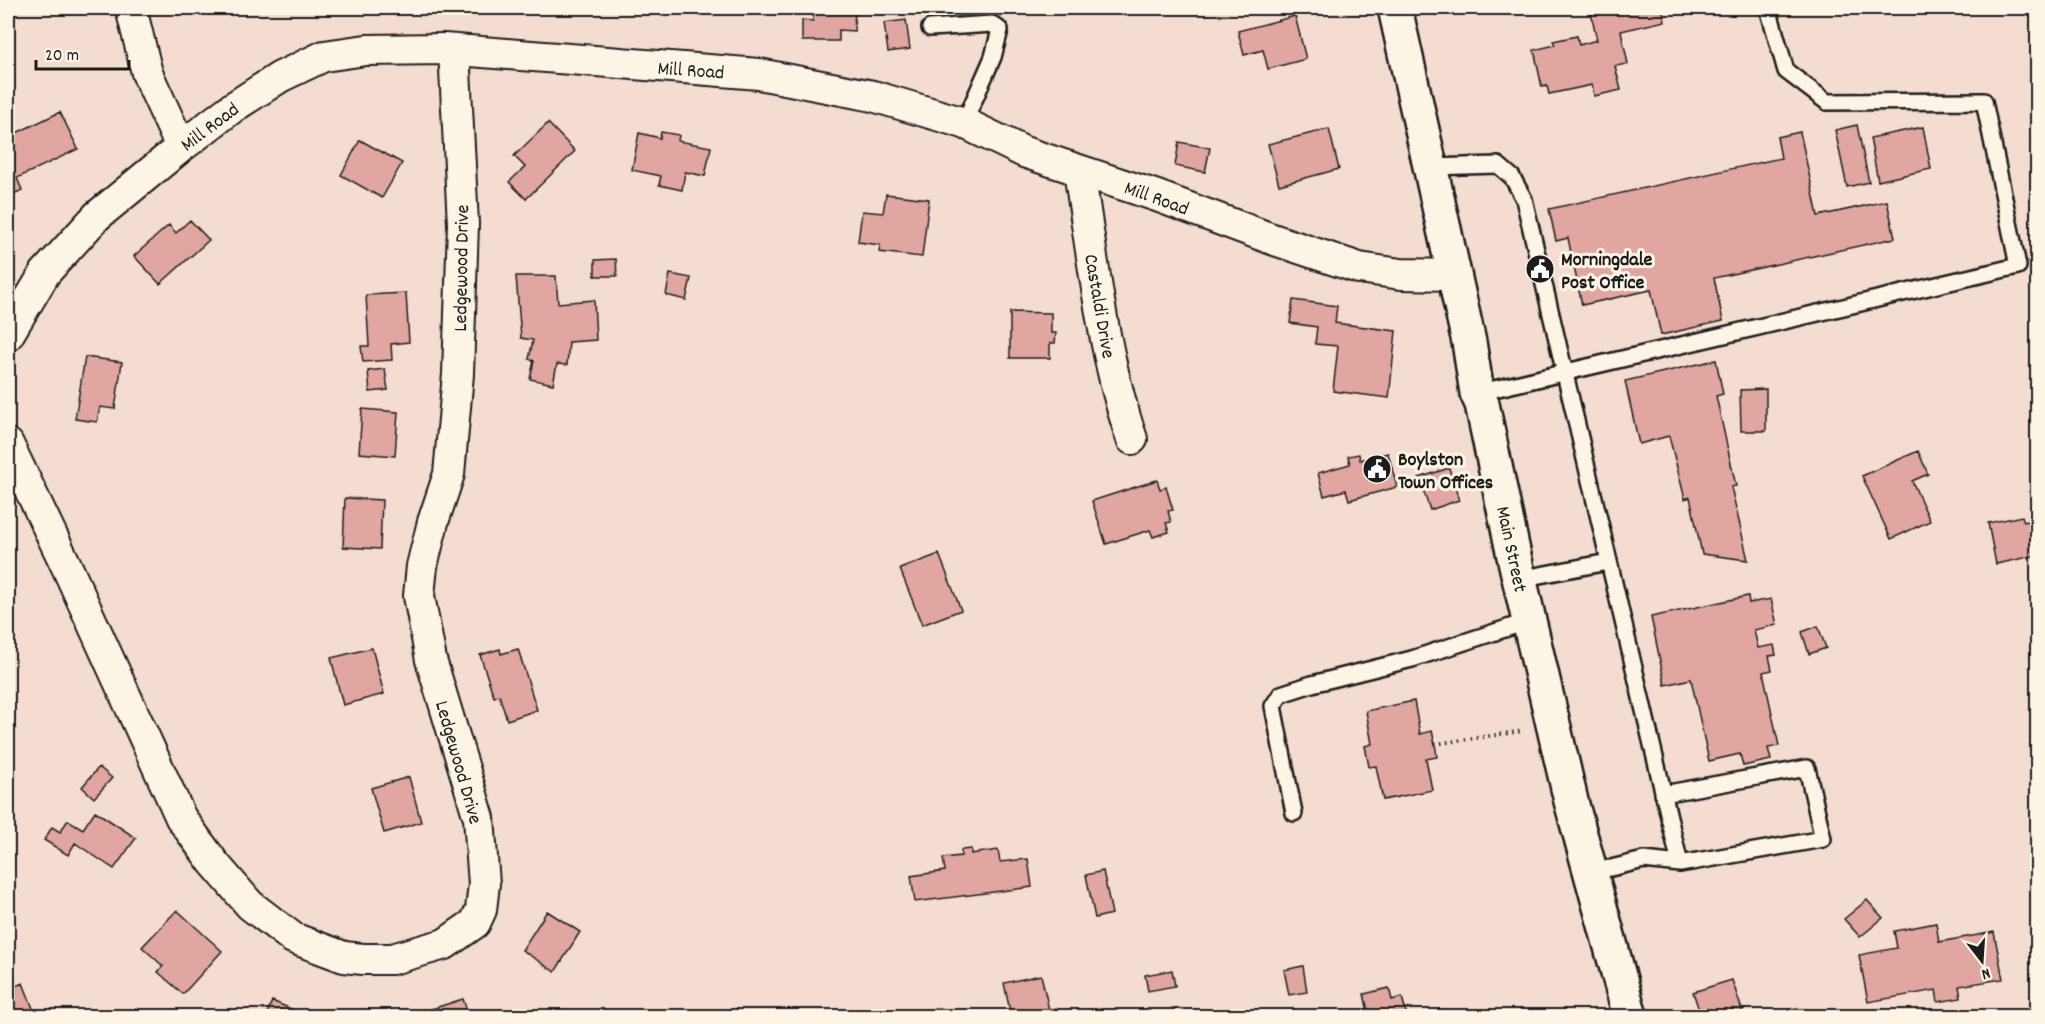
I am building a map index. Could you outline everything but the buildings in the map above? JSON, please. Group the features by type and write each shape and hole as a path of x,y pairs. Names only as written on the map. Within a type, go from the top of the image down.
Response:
{"main road":[{"name":"Main Street","path":"1395,8 1455,275 1477,393 1482,404 1519,579 1571,801 1630,1017"}],"street":[{"path":"131,8 147,73 181,147"},
{"name":"Mill Road","path":"8,335 45,273 97,216 181,147 232,108 280,77 324,56 366,50 454,50 759,74 873,96 964,123 1023,152 1157,196 1272,239 1359,268 1401,274 1455,275"},
{"name":"Ledgewood Drive","path":"8,444 66,565 181,818 213,862 250,905 293,938 344,957 363,959 392,959 445,944 475,923 481,910 484,884 479,818 431,660 419,596 422,566 433,522 449,474 458,374 463,224 454,50"},
{"name":"Castaldi Drive","path":"1078,171 1110,361 1120,404 1132,439"}],"lane":[{"path":"1477,393 2018,266 1984,101 1827,102 1786,71 1768,8"},
{"path":"930,28 992,24 1000,30 993,57 964,123"},
{"path":"1430,167 1498,165 1512,177 1524,200 1680,864"},
{"path":"1519,579 1608,562"},
{"path":"1294,813 1273,706 1281,694 1412,659 1529,621"},
{"path":"1590,870 1611,868 1644,860 1680,864 1823,839 1807,768 1663,794"}],"path":[{"path":"1435,744 1524,731"}],"place":[{"name":"Morningdale Post Office","path":"1540,269"},
{"name":"Boylston Town Offices","path":"1377,469"}]}
